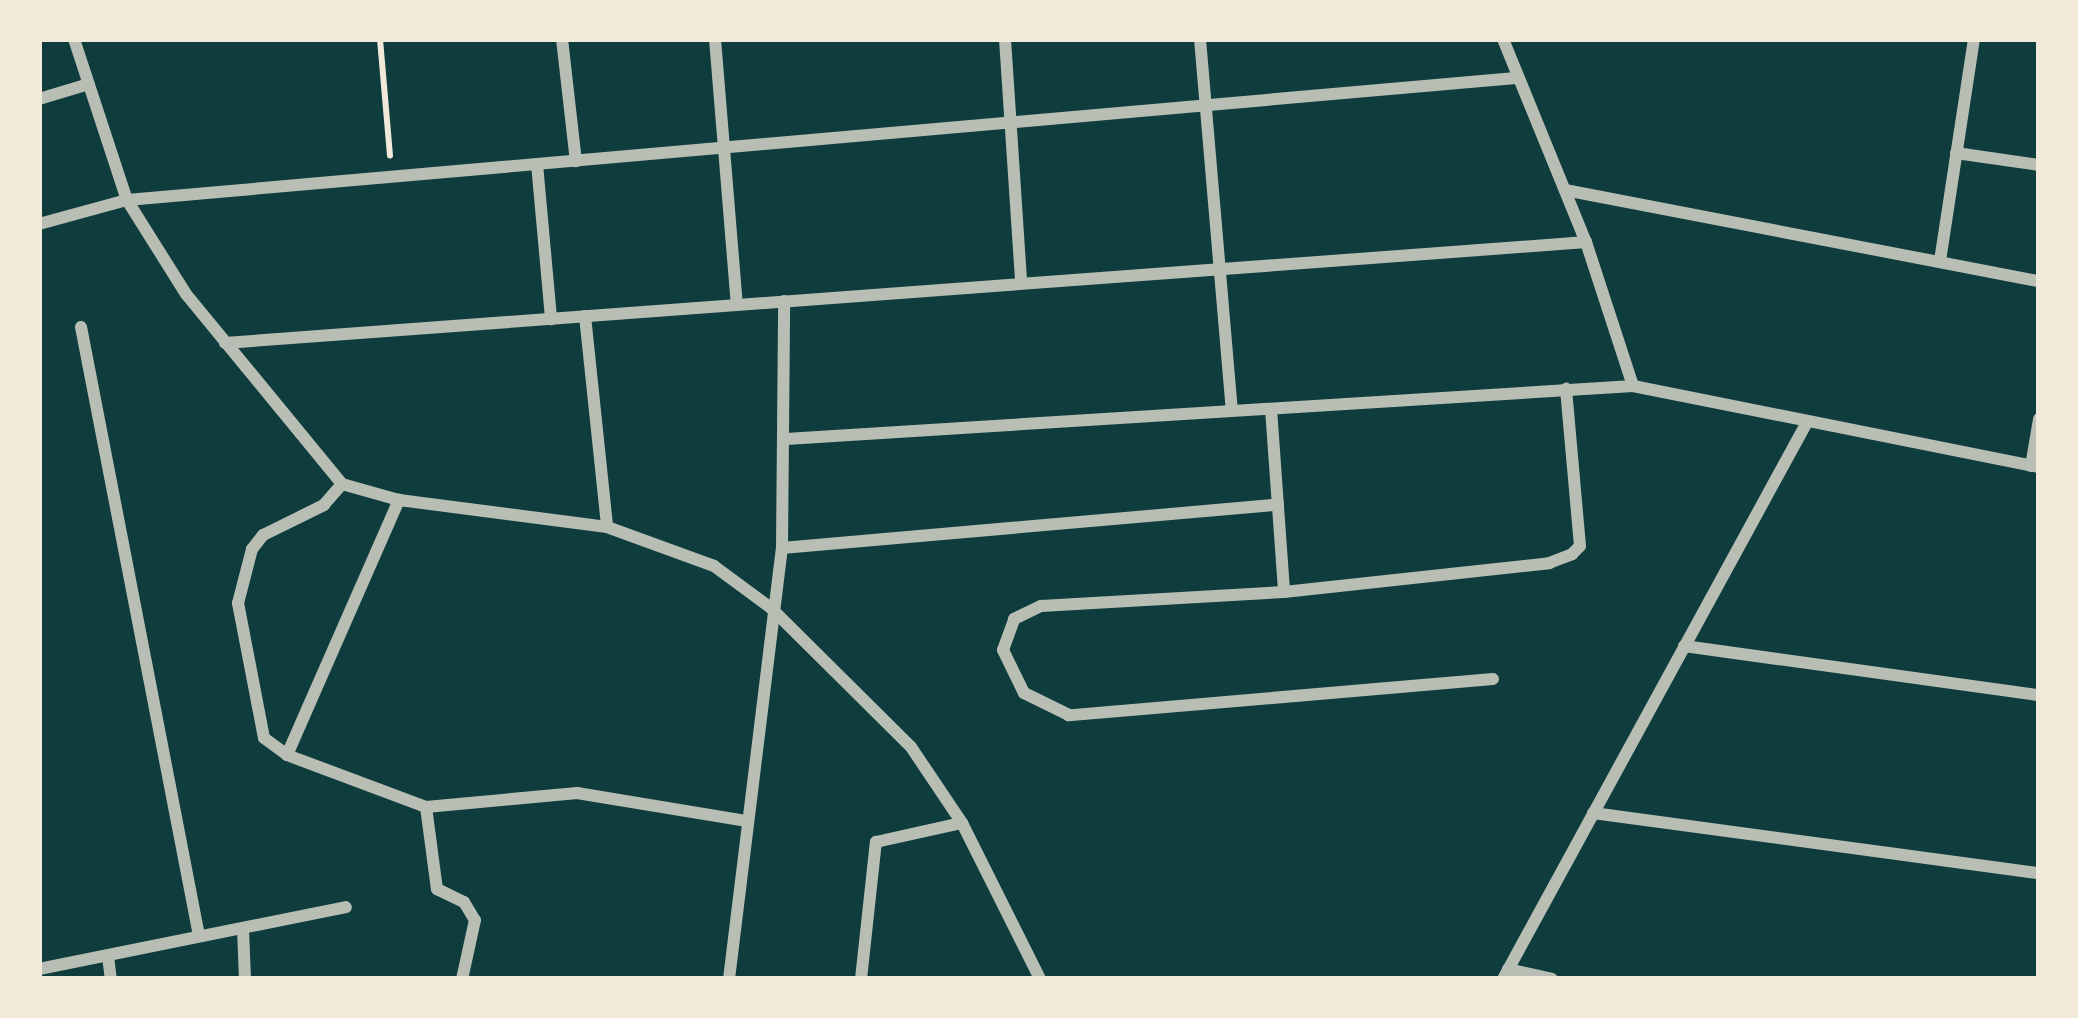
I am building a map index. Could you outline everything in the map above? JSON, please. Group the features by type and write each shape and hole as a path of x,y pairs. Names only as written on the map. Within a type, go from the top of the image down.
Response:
{"street":[{"path":"74,39 127,200 225,343 342,484 399,500 607,527 687,553 771,608 911,747 962,823 1040,979"},
{"path":"562,39 576,161"},
{"path":"715,39 737,304"},
{"path":"1005,39 1021,284"},
{"path":"1200,39 1232,411"},
{"path":"1503,39 1586,242 1633,386"},
{"path":"1940,261 1974,39"},
{"path":"39,224 127,200 1516,79"},
{"path":"39,100 89,84"},
{"path":"1957,153 2039,165"},
{"path":"537,164 550,319"},
{"path":"1565,190 2039,280"},
{"path":"225,343 1586,242"},
{"path":"729,979 782,548 784,301"},
{"path":"585,316 607,527"},
{"path":"81,327 199,936"},
{"path":"786,439 1633,386 2035,467 2039,419"},
{"path":"1493,679 1070,716 1024,693 1003,650 1014,619 1041,606 1284,592 1549,563 1572,554 1580,546 1566,389"},
{"path":"1271,409 1284,592"},
{"path":"1552,979 1506,974 1806,424"},
{"path":"342,484 310,514 263,535 238,603 263,737 287,755 426,807 578,793 746,821"},
{"path":"287,755 399,500"},
{"path":"782,548 1278,505"},
{"path":"1684,646 2039,695"},
{"path":"426,807 437,889 464,902 475,920 462,979"},
{"path":"1593,814 2039,873"},
{"path":"861,979 876,842 962,823"},
{"path":"39,969 346,907"},
{"path":"243,929 245,979"},
{"path":"108,956 111,979"}],"path":[{"path":"380,39 392,177"}]}
